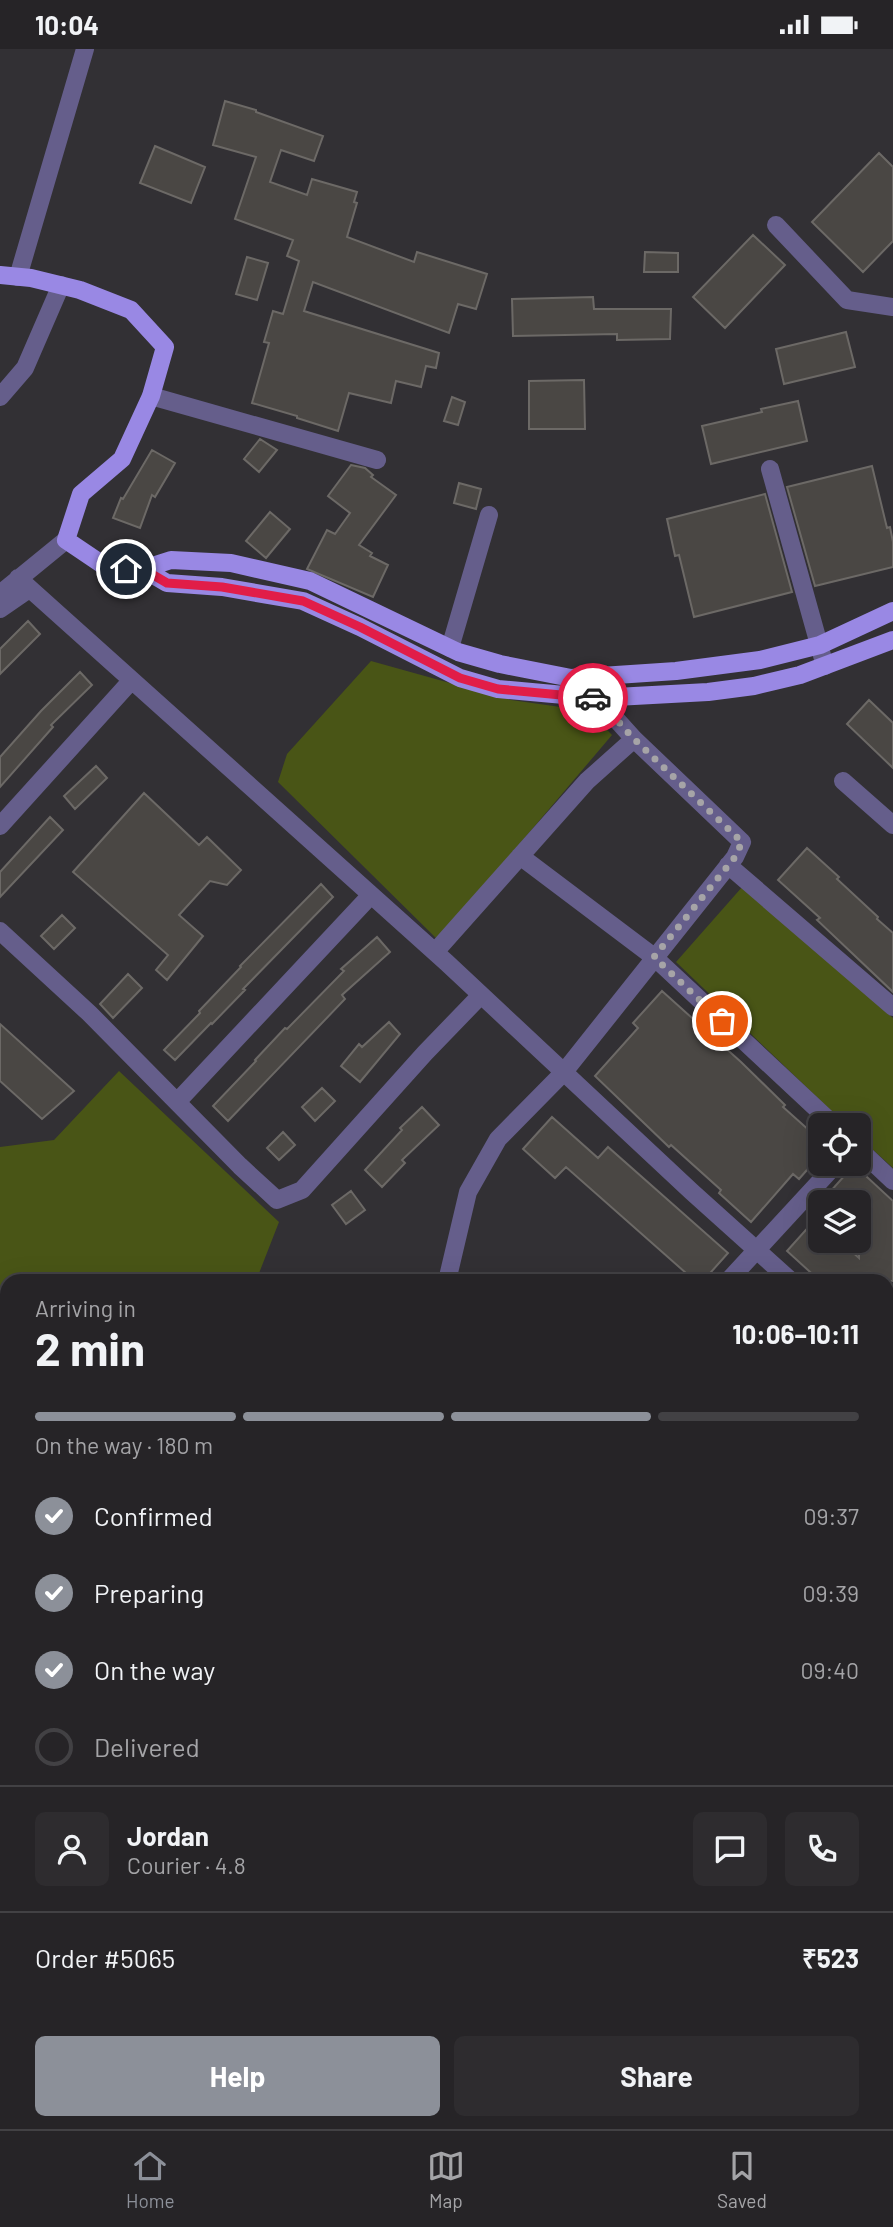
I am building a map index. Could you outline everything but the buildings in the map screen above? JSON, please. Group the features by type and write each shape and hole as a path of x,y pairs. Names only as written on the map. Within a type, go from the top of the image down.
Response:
{"main road":[{"path":"0,275 80,290 131,310 164,347 151,395 122,459 81,494 65,540 109,569 143,569 171,560 231,563 310,581 450,648 500,664 571,678 676,671 760,660 820,645 893,611"},
{"path":"143,569 167,583 222,587 303,601 460,678 498,689 597,698 754,687 800,675 893,640"}],"street":[{"path":"18,277 85,49"},
{"path":"776,225 847,300 893,307"},
{"path":"0,397 25,368 61,285"},
{"path":"151,395 377,460"},
{"path":"770,469 825,666"},
{"path":"450,648 489,515"},
{"path":"0,609 65,540"},
{"path":"0,593 24,583"},
{"path":"24,583 435,952 783,1274"},
{"path":"0,826 131,681"},
{"path":"449,1274 468,1192 498,1139 564,1072 735,857 742,842 634,739 597,698"},
{"path":"435,952 587,781 634,739"},
{"path":"843,781 893,825"},
{"path":"520,856 654,957 821,1113"},
{"path":"728,865 893,1007"},
{"path":"177,1102 371,895"},
{"path":"0,931 89,1013 277,1200 302,1190 481,995"},
{"path":"871,1160 893,1181"},
{"path":"735,1274 825,1176"}],"green space":[{"path":"371,661 511,700 589,711 612,735 438,940 278,782 287,754"},
{"path":"743,886 893,1018 893,1168 871,1148 871,1113 833,1113 676,962"},
{"path":"119,1071 279,1222 259,1274 0,1274 0,1147 54,1140"}],"way so far":[{"path":"593,698 597,698 634,739 742,842 735,857 654,957 722,1021"}],"route":[{"path":"126,569 143,569 167,583 222,587 303,601 460,678 498,689 593,698"}]}
